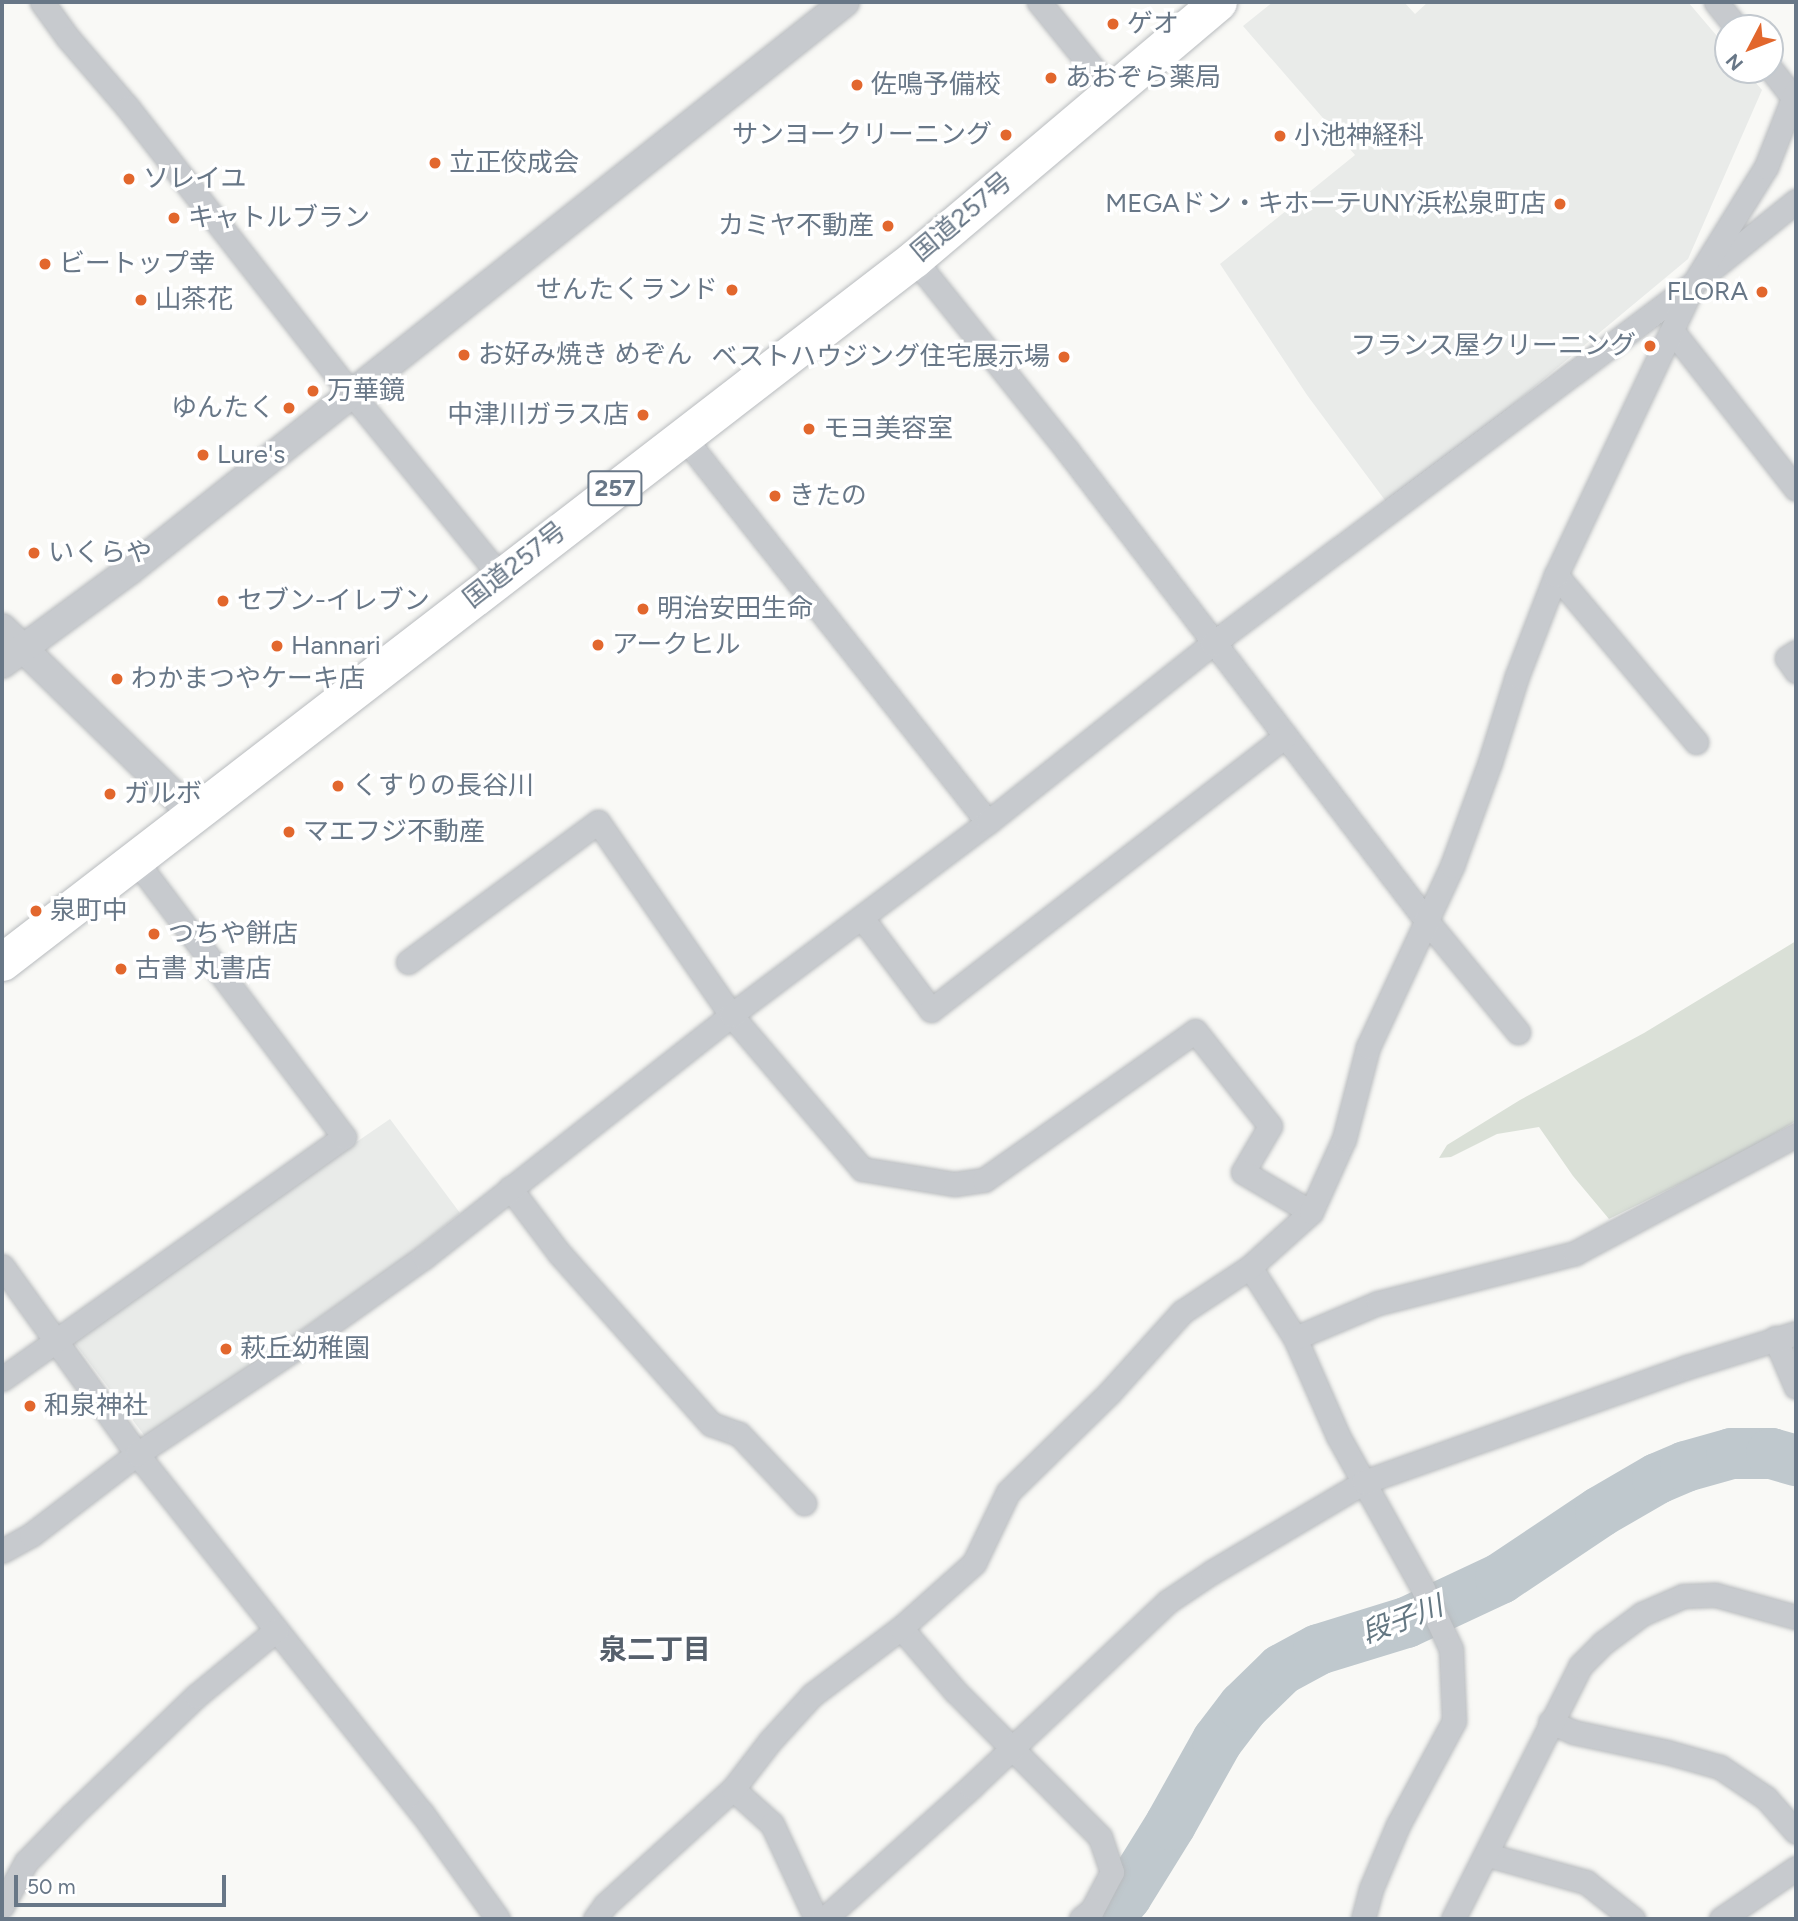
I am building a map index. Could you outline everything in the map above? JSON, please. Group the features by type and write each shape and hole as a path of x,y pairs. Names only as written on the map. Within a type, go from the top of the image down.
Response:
{"highway":[{"name":"国道257号","path":"2,962 192,813 501,578 682,435 914,259 1218,2"}],"street":[{"path":"42,2 501,578"},
{"path":"13,657 130,570 845,2"},
{"path":"1039,2 1111,92"},
{"path":"595,1919 605,1905 733,1789 770,1741 812,1696 901,1628 974,1563 1008,1492 1110,1392 1182,1312 1251,1267 1311,1212 1344,1139 1368,1047 1457,853 1517,676 1556,575 1674,332 1694,283 1766,167 1795,96"},
{"path":"2,1551 31,1535 137,1454 402,1272 731,1016 988,822 1212,644 1694,283 1796,201"},
{"path":"914,259 1067,450 1212,644 1426,920 1518,1032"},
{"path":"1674,332 1796,489"},
{"path":"682,435 988,822"},
{"path":"1556,575 1696,742"},
{"path":"2,628 13,657 192,813"},
{"path":"1796,652 1787,659 1796,671"},
{"path":"862,918 931,1010 1284,737"},
{"path":"408,962 598,822 731,1016 862,1169 956,1184 984,1180 1195,1031 1270,1126 1242,1172 1311,1212"},
{"path":"2,1379 344,1137 135,860"},
{"path":"1294,1338 1378,1303 1575,1253 1796,1135"},
{"path":"510,1188 559,1253 710,1424 739,1434 804,1503"},
{"path":"2,1266 137,1454 422,1813 498,1919"},
{"path":"1251,1267 1294,1338 1317,1392 1423,1589 1451,1648 1454,1721 1398,1825 1371,1889 1363,1919"},
{"path":"824,1919 961,1796 1167,1602 1364,1482 1786,1336 1796,1387"},
{"path":"1453,1919 1488,1855 1550,1722 1580,1666 1603,1643 1642,1614 1683,1596 1716,1595 1796,1618"},
{"path":"901,1628 955,1690 1100,1837 1112,1872 1092,1910 1081,1919"},
{"path":"2,1906 26,1862 73,1814 196,1696 276,1630"},
{"path":"1550,1722 1573,1732 1667,1752 1720,1767 1766,1798 1796,1832"},
{"path":"733,1789 772,1825 816,1919"},
{"path":"1488,1855 1586,1882 1633,1919"},
{"path":"1721,1919 1796,1868"}],"shaded area":[{"path":"1273,2 1404,2 1415,14 1428,2 1688,2 1714,33 1714,84 1757,84 1762,90 1688,259 1390,507 1307,395 1220,264 1355,155 1243,26"},
{"path":"1796,941 1796,1121 1742,1153 1609,1219 1573,1176 1539,1127 1497,1134 1451,1157 1439,1158 1447,1145 1520,1100 1644,1033"},
{"path":"390,1119 460,1213 408,1255 147,1439 71,1338"}],"waterway":[{"name":"段子川","path":"1106,1919 1126,1895 1217,1740 1243,1706 1281,1669 1318,1649 1406,1622 1500,1578 1600,1511 1657,1478 1685,1466 1731,1453 1771,1453 1796,1460"}],"place":[{"name":"ゲオ","path":"1113,24"},
{"name":"あおぞら薬局","path":"1051,78"},
{"name":"佐鳴予備校","path":"857,85"},
{"name":"サンヨークリーニング","path":"1006,135"},
{"name":"小池神経科","path":"1280,136"},
{"name":"立正佼成会","path":"435,163"},
{"name":"ソレイユ","path":"129,179"},
{"name":"MEGAドン・キホーテUNY浜松泉町店","path":"1560,204"},
{"name":"キャトルブラン","path":"174,218"},
{"name":"カミヤ不動産","path":"888,226"},
{"name":"ビートップ幸","path":"45,264"},
{"name":"せんたくランド","path":"732,290"},
{"name":"FLORA","path":"1762,292"},
{"name":"山茶花","path":"141,300"},
{"name":"フランス屋クリーニング","path":"1650,346"},
{"name":"お好み焼き めぞん","path":"464,355"},
{"name":"ベストハウジング住宅展示場","path":"1064,357"},
{"name":"万華鏡","path":"313,391"},
{"name":"ゆんたく","path":"289,408"},
{"name":"中津川ガラス店","path":"643,415"},
{"name":"モヨ美容室","path":"809,429"},
{"name":"Lure's","path":"203,455"},
{"name":"きたの","path":"775,496"},
{"name":"いくらや","path":"34,553"},
{"name":"セブン-イレブン","path":"223,601"},
{"name":"明治安田生命","path":"643,609"},
{"name":"アークヒル","path":"598,645"},
{"name":"Hannari","path":"277,646"},
{"name":"わかまつやケーキ店","path":"117,679"},
{"name":"くすりの長谷川","path":"338,786"},
{"name":"ガルボ","path":"110,794"},
{"name":"マエフジ不動産","path":"289,832"},
{"name":"泉町中","path":"36,911"},
{"name":"つちや餅店","path":"154,934"},
{"name":"古書 丸書店","path":"121,969"},
{"name":"萩丘幼稚園","path":"226,1349"},
{"name":"和泉神社","path":"30,1406"}],"district":[{"name":"泉二丁目","path":"655,1649"}]}
